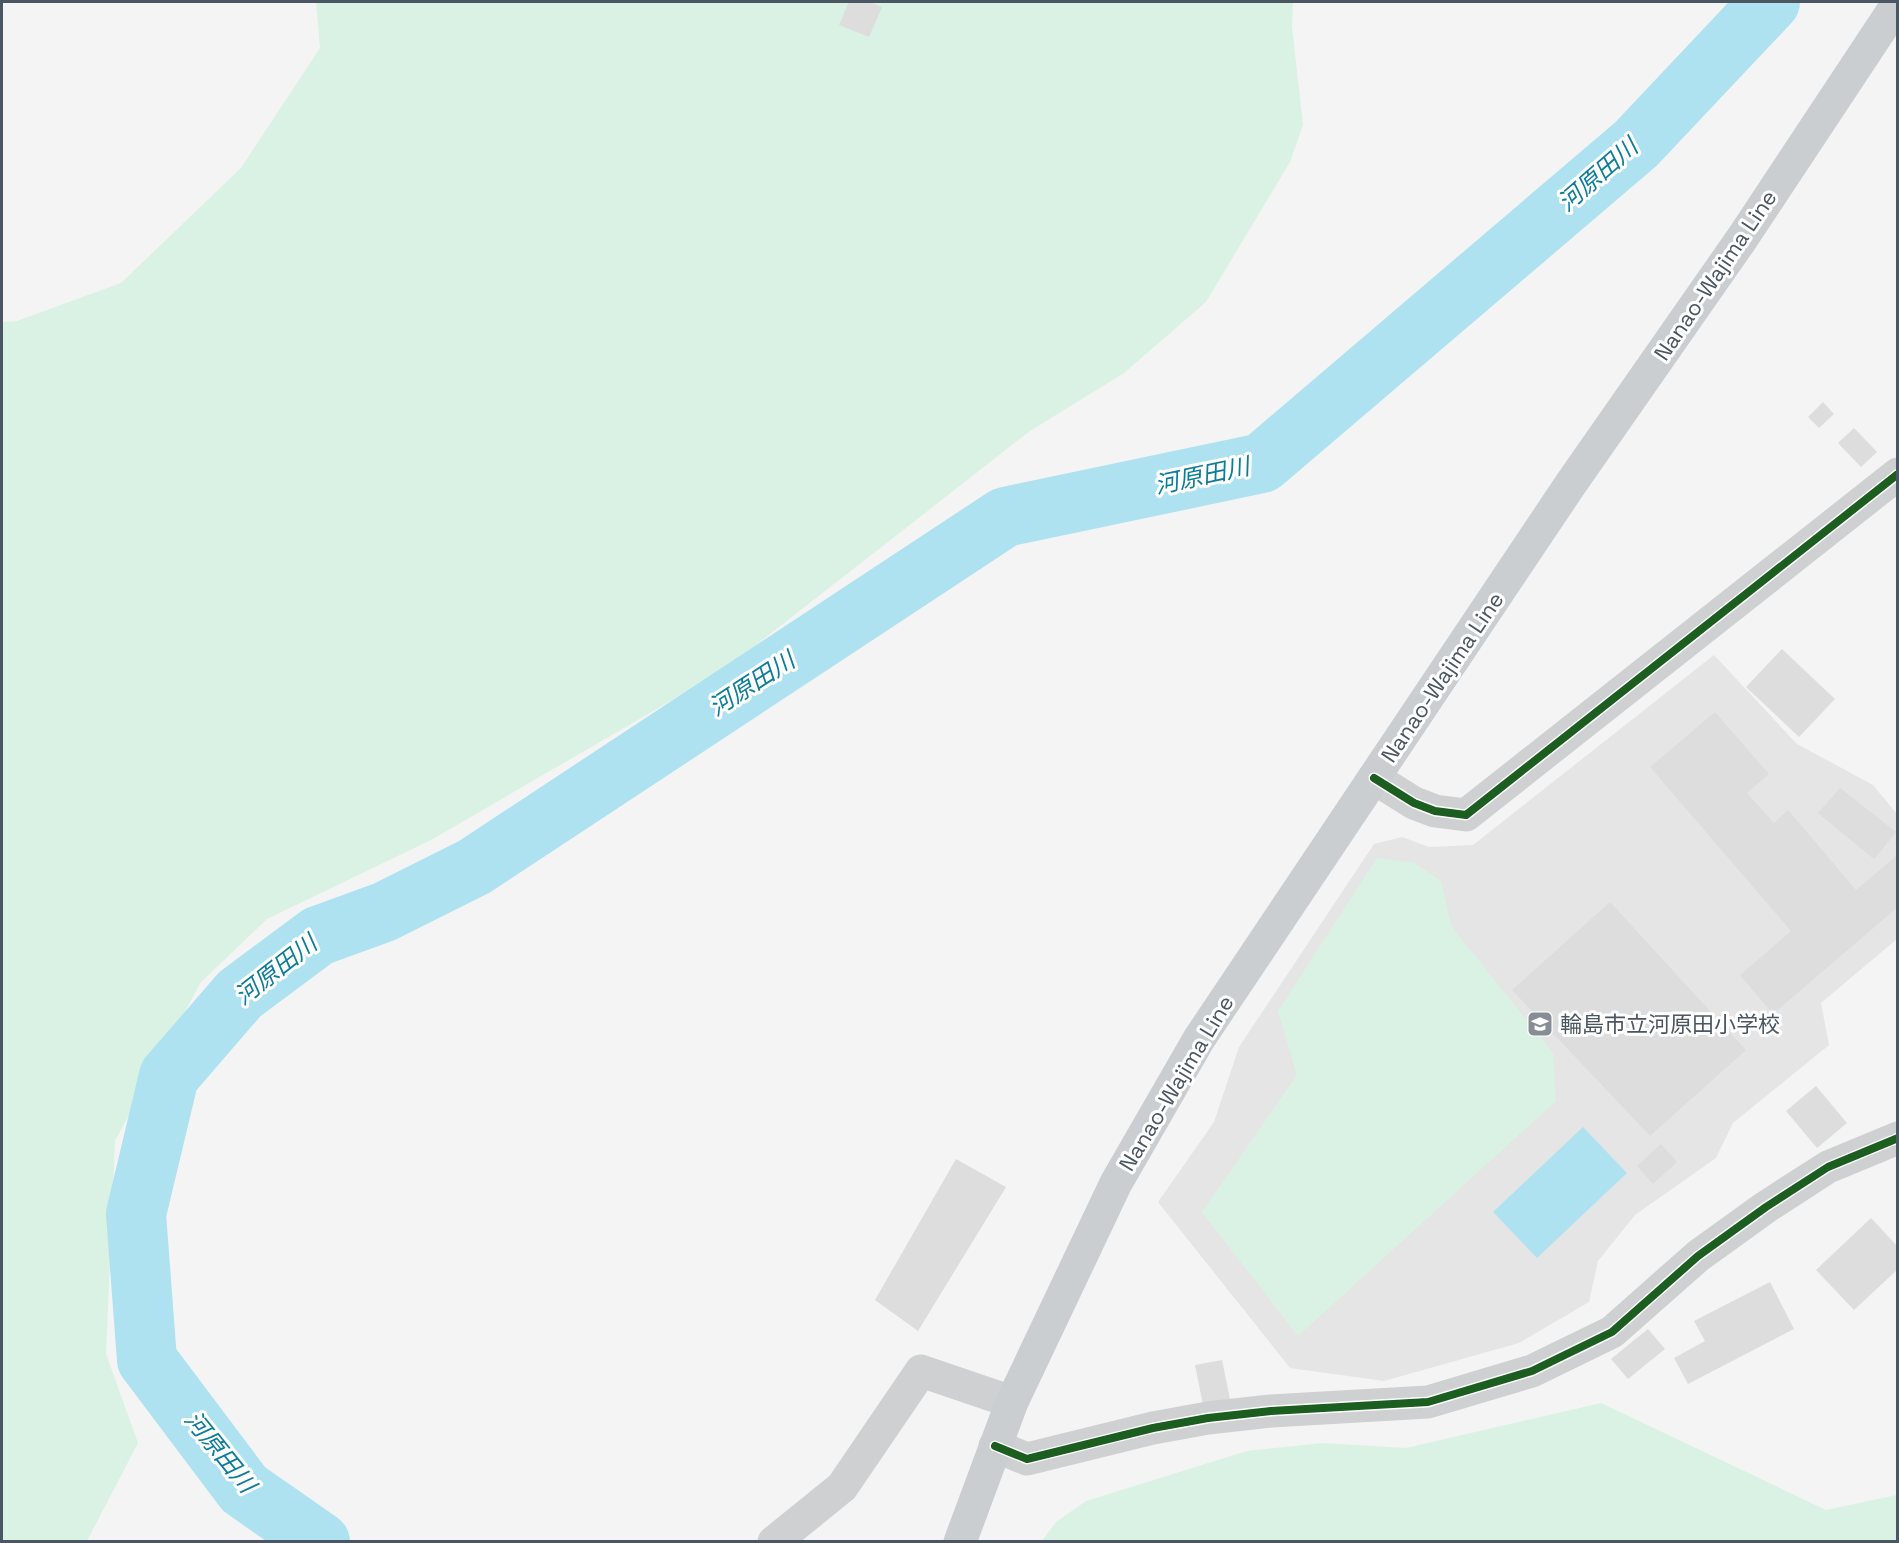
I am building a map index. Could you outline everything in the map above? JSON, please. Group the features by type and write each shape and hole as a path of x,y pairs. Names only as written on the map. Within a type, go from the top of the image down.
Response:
{"main road":[{"name":"Nanao-Wajima Line","path":"960,1542 1012,1402 1111,1193 1199,1039 1570,485 1743,237 1898,3"}],"street":[{"path":"1374,778 1414,803 1435,811 1466,815 1898,474"},
{"path":"995,1446 1027,1459 1154,1428 1208,1418 1271,1411 1428,1402 1532,1371 1612,1332 1698,1256 1801,1184 1828,1167 1898,1138"},
{"path":"774,1542 843,1487 921,1371 1012,1402"}],"shaded area":[{"name":"輪島市立河原田小学校","path":"1714,655 1797,744 1873,785 1897,814 1897,939 1821,1003 1829,1045 1733,1123 1716,1158 1635,1215 1598,1261 1589,1302 1519,1343 1384,1381 1290,1368 1158,1202 1214,1122 1239,1047 1374,844 1402,837 1429,847 1473,845"}],"green space":[{"path":"316,2 1293,2 1292,27 1303,125 1290,162 1206,302 1124,373 1030,431 724,670 431,840 267,919 201,982 115,1141 106,1354 138,1443 87,1541 2,1541 2,322 17,321 121,283 241,168 320,48"},
{"path":"1377,858 1414,863 1441,881 1451,926 1553,1053 1556,1101 1298,1336 1202,1212 1297,1075 1278,1011"},
{"path":"1601,1403 1826,1510 1897,1495 1897,1541 1042,1541 1056,1522 1086,1501 1247,1451 1323,1443 1406,1448"}],"water":[{"path":"1583,1127 1627,1173 1537,1258 1493,1212"}],"building":[{"path":"849,2 869,2 882,7 869,37 839,25"},
{"path":"1823,402 1834,414 1819,428 1808,417"},
{"path":"1854,428 1877,452 1861,467 1838,443"},
{"path":"1782,649 1835,699 1799,737 1746,687"},
{"path":"1715,712 1769,774 1747,793 1774,823 1788,810 1856,890 1896,856 1898,857 1898,907 1773,1014 1740,975 1791,931 1650,767"},
{"path":"1840,788 1896,832 1874,859 1818,813"},
{"path":"1610,902 1746,1050 1650,1136 1512,990"},
{"path":"1816,1086 1847,1123 1817,1148 1786,1111"},
{"path":"1661,1144 1677,1162 1653,1184 1637,1166"},
{"path":"956,1159 1006,1187 918,1331 875,1300"},
{"path":"1871,1218 1898,1247 1898,1269 1854,1310 1816,1270"},
{"path":"1770,1282 1794,1329 1688,1384 1674,1358 1705,1341 1694,1321"},
{"path":"1648,1329 1665,1349 1628,1379 1611,1359"},
{"path":"1222,1360 1231,1404 1204,1410 1195,1365"}],"waterway":[{"name":"河原田川","path":"320,1542 244,1489 147,1360 136,1214 169,1076 240,994 318,936 384,912 474,867 1005,517 1262,463 1636,144 1770,2"}],"cycle path":[{"path":"1374,778 1414,803 1435,811 1466,815 1898,474"},
{"path":"995,1446 1027,1459 1153,1428 1208,1418 1271,1411 1428,1402 1532,1371 1612,1332 1698,1256 1766,1207 1828,1167 1898,1138"}],"place":[{"name":"輪島市立河原田小学校","path":"1540,1024"}]}
